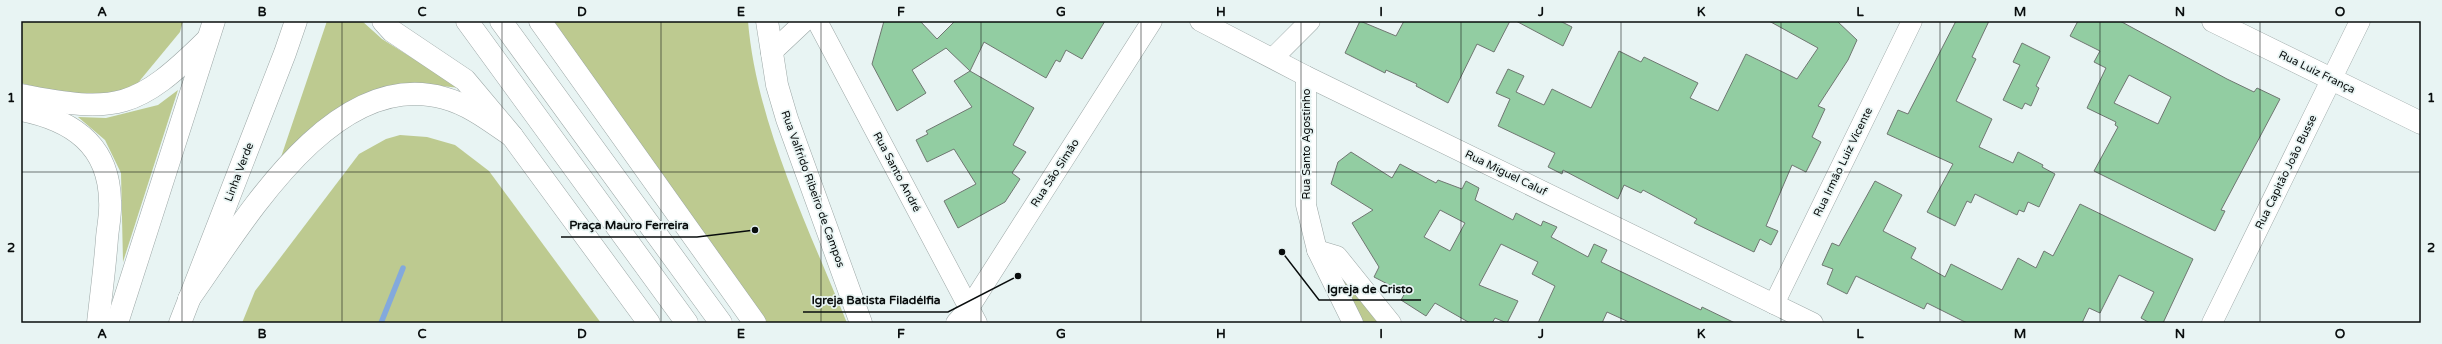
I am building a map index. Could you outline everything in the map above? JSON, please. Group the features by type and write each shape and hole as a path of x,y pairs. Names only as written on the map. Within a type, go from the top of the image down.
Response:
{"main road":[{"name":"Linha Verde","path":"180,323 285,53 296,21"},
{"path":"383,21 392,31 465,80 512,136 649,323"},
{"path":"467,21 687,323"},
{"path":"501,21 721,323"},
{"path":"540,21 756,323"},
{"path":"767,21 771,53"},
{"name":"Rua Luiz França","path":"2213,21 2421,123"},
{"path":"21,95 79,106 108,106 129,100 152,88 172,74 211,29"},
{"path":"117,323 211,29"},
{"name":"Rua Valfrido Ribeiro de Campos","path":"771,53 787,119 861,323"},
{"path":"189,299 282,172 312,140 345,115 371,102 407,94 443,97 472,108 512,136"},
{"path":"21,110 40,114 66,124 86,139 100,157 108,178 110,202 98,323"}],"street":[{"path":"771,53 805,21"},
{"name":"Rua Santo André","path":"818,21 973,315"},
{"name":"Rua São Simão","path":"956,323 973,315 1152,21"},
{"name":"Rua Miguel Caluf","path":"1200,21 1274,57 1306,76 1774,304 1795,319 1813,323"},
{"path":"1274,57 1310,21"},
{"name":"Rua Irmão Luiz Vicente","path":"1774,304 1912,21"},
{"name":"Rua Capitão João Busse","path":"2212,323 2360,21"},
{"name":"Rua Santo Agostinho","path":"1306,76 1306,205 1317,250 1353,323"},
{"path":"1317,250 1337,256 1391,323"}],"green space":[{"path":"21,21 183,21 180,32 137,84 104,98 60,94 21,83"},
{"path":"327,21 362,21 382,39 460,88 407,85 389,87 374,91 360,98 331,118 279,163"},
{"path":"551,21 748,21 753,59 773,136 801,213 847,323 766,323"},
{"path":"178,90 123,262 121,173 105,140 78,117 106,118 158,105"},
{"path":"400,135 427,137 455,145 489,171 601,323 242,323 255,291 359,154 386,139"},
{"path":"1331,261 1378,323 1362,323"}],"building":[{"path":"884,21 920,21 937,39 955,21 1105,21 1082,59 1066,50 1060,62 1056,60 1046,78 984,42 970,71 946,48 912,70 926,93 897,111 872,64"},
{"path":"1360,21 1396,36 1404,21 1510,21 1494,52 1477,44 1448,103 1416,86 1417,84 1386,70 1385,73 1345,53"},
{"path":"1516,21 1560,21 1572,27 1563,46"},
{"path":"1769,21 1837,21 1857,40 1848,60 1818,106 1825,109 1812,137 1821,142 1806,172 1792,165 1766,226 1778,231 1771,245 1760,239 1754,252 1694,223 1697,219 1643,190 1641,193 1624,185 1618,199 1563,170 1562,174 1548,167 1555,153 1498,126 1510,99 1496,93 1508,69 1524,76 1516,92 1544,105 1552,89 1591,108 1619,51 1641,62 1644,57 1698,83 1690,98 1718,111 1746,54 1797,79 1818,48"},
{"path":"1956,21 1989,21 1972,57 1976,59 1956,101 1992,119 1979,147 2013,163 2018,152 2043,165 2042,167 2055,174 2039,207 2028,202 2024,212 2019,210 2017,215 1975,194 1971,203 1967,201 1955,226 1927,212 1953,164 1887,134 1898,110 1908,114"},
{"path":"2078,21 2120,21 2227,79 2254,92 2257,88 2280,99 2221,210 2225,211 2215,231 2094,171 2118,127 2115,125 2116,122 2087,108 2106,68 2094,62 2100,51 2070,36","holes":["2129,75 2171,97 2158,124 2114,103"]},
{"path":"2022,43 2050,57 2036,86 2039,88 2031,106 2025,103 2022,109 2003,100 2020,65 2013,62"},
{"path":"970,71 1034,108 1013,145 1026,152 1012,173 1020,179 1005,202 958,228 944,201 976,184 954,149 927,162 916,140 928,134 926,131 972,107 954,81"},
{"path":"1351,152 1392,178 1400,164 1436,183 1438,180 1462,189 1466,181 1479,188 1475,200 1513,220 1516,213 1541,226 1543,221 1557,227 1551,237 1588,257 1594,244 1607,250 1601,262 1701,310 1702,307 1735,323 1631,323 1607,312 1602,323 1538,323 1555,286 1532,274 1538,262 1501,244 1479,285 1518,301 1507,323 1495,318 1492,323 1470,323 1435,303 1426,316 1401,300 1405,293 1374,277 1379,267 1352,223 1373,210 1331,184 1338,162","holes":["1440,210 1465,223 1450,251 1424,237"]},
{"path":"1875,181 1902,195 1883,231 1916,248 1911,258 1945,277 1951,264 2002,290 2018,258 2036,268 2044,251 2053,256 2080,204 2193,259 2163,323 2150,323 2141,318 2154,292 2119,275 2100,313 2089,308 2082,323 1967,323 1927,303 1924,309 1856,276 1847,294 1827,284 1833,269 1822,265 1832,243 1839,246"}],"waterway":[{"path":"381,323 403,268"}],"place":[{"name":"Praça Mauro Ferreira","path":"755,230"},
{"name":"Igreja de Cristo","path":"1282,252"},
{"name":"Igreja Batista Filadélfia","path":"1018,276"}]}
